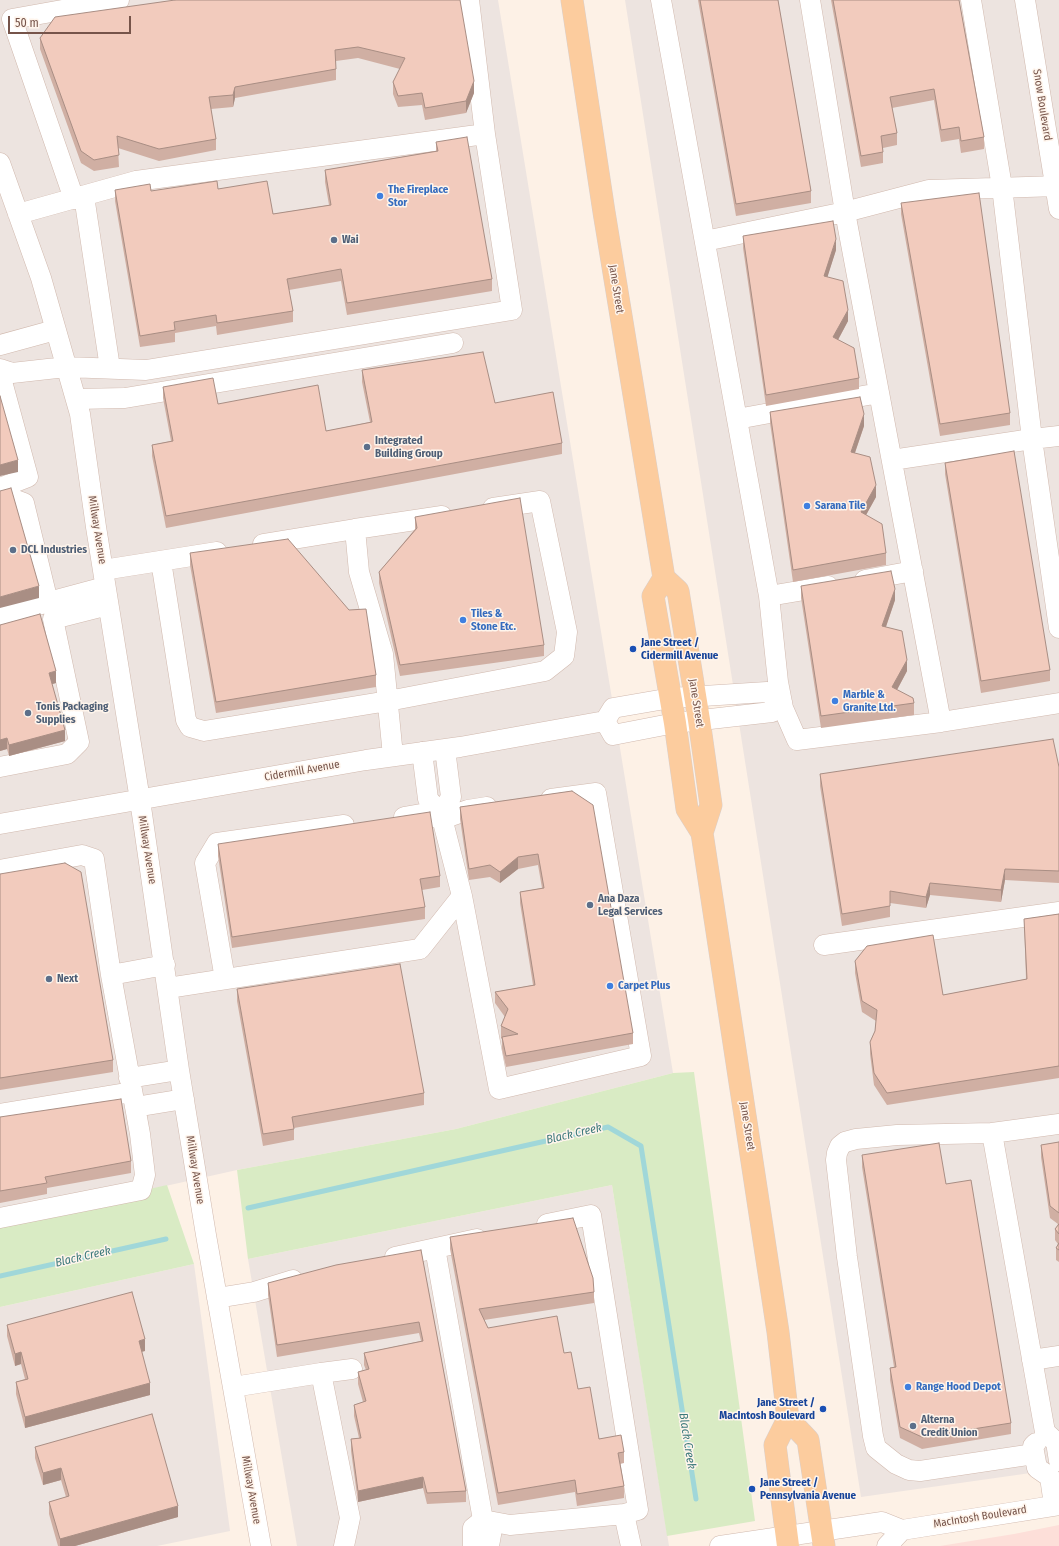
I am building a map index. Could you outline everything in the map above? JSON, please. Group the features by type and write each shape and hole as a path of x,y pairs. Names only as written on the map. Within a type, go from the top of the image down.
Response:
{"main road":[{"name":"Jane Street","path":"572,0 605,220 664,578 678,591 699,720 712,805 702,833"},
{"name":"Jane Street","path":"664,578 654,596 675,723 687,809 702,833 778,1332 788,1419"},
{"path":"788,1541 781,1502 775,1445 788,1419 808,1440 822,1538"}],"street":[{"path":"110,368 79,197 12,19 119,0"},
{"path":"0,369 12,373 66,367 146,370 512,310 485,134 469,0"},
{"path":"661,0 769,596 778,682 783,708 797,740 941,722 1059,703"},
{"path":"810,0 845,212 941,722"},
{"path":"971,0 1002,187 1032,439 1059,628"},
{"name":"Snow Boulevard","path":"1025,0 1057,186 1059,209"},
{"path":"18,214 136,181 485,134"},
{"name":"Millway Avenue","path":"0,163 41,278 80,414 105,588 140,800 165,965 179,1070 217,1298 261,1546"},
{"path":"705,241 845,212 929,190 1057,186"},
{"path":"0,345 56,330"},
{"path":"76,399 124,398 453,342"},
{"path":"0,374 28,477 0,488"},
{"path":"737,419 879,394"},
{"path":"892,460 1059,436"},
{"path":"0,491 8,497 24,503 51,610 79,742 67,754 0,767"},
{"path":"0,632 105,588 161,561 355,529 540,501 567,632 564,656 545,670 388,701 204,731 190,728 186,720 161,561"},
{"path":"355,529 359,572 383,654 393,756"},
{"path":"769,596 912,571"},
{"path":"0,615 51,610"},
{"path":"767,692 782,702 772,712 675,723 613,735 605,722 613,708 671,698 767,692"},
{"name":"Cidermill Avenue","path":"0,824 393,756 445,749 605,722"},
{"path":"442,816 451,797 445,749"},
{"path":"422,752 428,799 442,816 462,896 499,1089 641,1056 596,793 535,801"},
{"path":"389,819 421,814 442,816 468,810 505,805"},
{"path":"225,979 205,863 217,843 358,823"},
{"path":"0,870 82,855 94,859 111,975 145,1174 141,1190 0,1218"},
{"path":"168,988 420,949 462,896"},
{"path":"824,945 1059,912"},
{"path":"111,975 165,965"},
{"path":"0,1114 132,1092 179,1070"},
{"path":"132,1092 184,1099"},
{"path":"1034,1454 920,1471 909,1470 896,1464 876,1448 847,1257 836,1160 840,1146 845,1142 856,1139 897,1135 992,1133 1059,1124"},
{"path":"992,1133 1044,1432 1056,1442 1057,1505"},
{"path":"472,1546 473,1528 483,1520 510,1525 624,1514 638,1510 591,1215 529,1228"},
{"path":"381,1260 498,1235"},
{"path":"436,1248 483,1520 492,1529 489,1546"},
{"path":"217,1298 254,1292 312,1275"},
{"path":"1032,1360 1059,1356"},
{"path":"233,1387 352,1369"},
{"path":"321,1373 350,1518 344,1546"},
{"path":"1044,1432 1034,1446 1037,1468 1057,1461"},
{"name":"MacIntosh Boulevard","path":"902,1530 1057,1505"},
{"path":"624,1514 631,1546"},
{"path":"720,1546 822,1538 882,1522 902,1530 887,1546"}],"shaded area":[{"path":"0,0 498,0 673,1073 456,1129 237,1170 0,1223"},
{"path":"625,0 1059,0 1059,1469 861,1497"},
{"path":"612,1185 669,1546 297,1546 248,1259"},
{"path":"194,1264 230,1531 157,1546 0,1546 0,1307"},
{"path":"1059,1525 1059,1546 940,1546 1014,1534"}],"green space":[{"path":"694,1072 755,1521 667,1536 612,1185 248,1259 237,1170 456,1129 673,1073"},
{"path":"167,1185 194,1264 0,1307 0,1223"}],"building":[{"path":"175,0 460,0 474,81 466,101 425,108 422,93 398,96 393,82 405,58 358,47 335,50 336,69 235,87 233,95 209,97 216,139 159,149 117,136 119,155 94,160 81,151 40,38 55,17"},
{"path":"700,0 778,0 811,191 736,204"},
{"path":"833,0 959,0 984,137 961,141 959,127 941,130 934,89 890,97 897,133 881,136 883,152 861,156"},
{"path":"467,137 492,279 347,303 341,269 287,279 293,311 217,323 216,315 174,322 175,330 140,336 115,190 150,184 151,191 217,181 218,189 267,181 273,214 331,205 325,170 438,151 436,142"},
{"path":"979,193 1010,413 940,424 901,203"},
{"path":"833,221 836,239 824,276 843,281 848,310 833,337 854,348 859,378 766,395 743,236"},
{"name":"Integrated Building Group","path":"483,352 495,403 553,392 562,443 166,516 152,445 173,441 163,387 213,378 218,404 318,385 326,431 372,422 362,370"},
{"path":"0,396 18,460 0,465"},
{"path":"860,397 864,414 851,452 870,457 876,485 861,512 882,524 886,553 793,570 770,412"},
{"path":"1014,451 1050,670 981,681 945,463"},
{"name":"DCL Industries","path":"11,488 39,586 0,597 0,491"},
{"name":"Tiles & Stone Etc.","path":"520,498 544,645 400,665 379,572 417,528 415,517"},
{"path":"288,539 349,610 366,609 376,675 216,702 190,553"},
{"path":"891,571 895,589 882,626 902,631 907,660 892,687 913,698 914,703 821,716 801,586"},
{"name":"Tonis Packaging Supplies","path":"40,614 56,671 49,673 65,730 9,745 7,738 0,740 0,625"},
{"path":"1053,739 1059,767 1059,871 1005,869 1001,890 930,883 926,897 890,891 890,906 842,914 820,774"},
{"path":"572,791 593,805 633,1033 506,1056 502,1037 518,1034 501,1026 508,1009 495,992 535,985 520,892 544,888 538,854 518,857 500,872 490,865 469,869 460,807"},
{"path":"430,812 440,876 420,879 425,907 232,937 218,844"},
{"name":"Next","path":"65,863 81,872 113,1060 0,1078 0,874"},
{"path":"1059,914 1059,1066 887,1093 874,1073 870,1042 875,1031 877,1010 862,1001 855,961 867,946 933,935 943,995 1027,979 1024,919"},
{"path":"400,964 424,1093 292,1117 294,1129 263,1134 237,989"},
{"path":"121,1099 131,1161 45,1177 47,1183 0,1191 0,1117"},
{"path":"1059,1142 1059,1213 1050,1206 1041,1145"},
{"path":"939,1143 946,1184 971,1180 1011,1423 922,1437 900,1427 890,1368 896,1367 862,1155"},
{"path":"573,1218 593,1278 594,1292 479,1309 488,1328 557,1316 564,1353 571,1352 578,1389 590,1387 599,1439 621,1435 624,1452 618,1453 624,1486 577,1494 575,1480 498,1493 450,1237"},
{"path":"1059,1224 1059,1234 1055,1229"},
{"path":"1059,1243 1059,1250 1056,1248"},
{"path":"421,1250 466,1491 427,1493 423,1477 358,1491 351,1439 361,1438 354,1405 366,1401 358,1372 369,1369 364,1353 423,1341 419,1322 277,1345 268,1283 336,1265"},
{"path":"132,1292 145,1339 139,1341 150,1383 25,1417 16,1382 28,1379 21,1352 15,1354 7,1325"},
{"path":"152,1414 178,1506 60,1539 49,1502 69,1496 61,1468 43,1473 35,1447"}],"waterway":[{"name":"Black Creek","path":"248,1208 608,1127 641,1146 696,1499"},
{"name":"Black Creek","path":"0,1276 166,1239"}],"place":[{"name":"The Fireplace Stor","path":"380,196"},
{"name":"Wai","path":"334,240"},
{"name":"Integrated Building Group","path":"367,447"},
{"name":"Sarana Tile","path":"807,506"},
{"name":"DCL Industries","path":"13,550"},
{"name":"Tiles & Stone Etc.","path":"463,620"},
{"name":"Jane Street / Cidermill Avenue","path":"633,649"},
{"name":"Marble & Granite Ltd.","path":"835,701"},
{"name":"Tonis Packaging Supplies","path":"28,713"},
{"name":"Ana Daza Legal Services","path":"590,905"},
{"name":"Next","path":"49,979"},
{"name":"Carpet Plus","path":"610,986"},
{"name":"Range Hood Depot","path":"908,1387"},
{"name":"Jane Street / MacIntosh Boulevard","path":"823,1409"},
{"name":"Alterna Credit Union","path":"913,1426"},
{"name":"Jane Street / Pennsylvania Avenue","path":"752,1489"}]}
